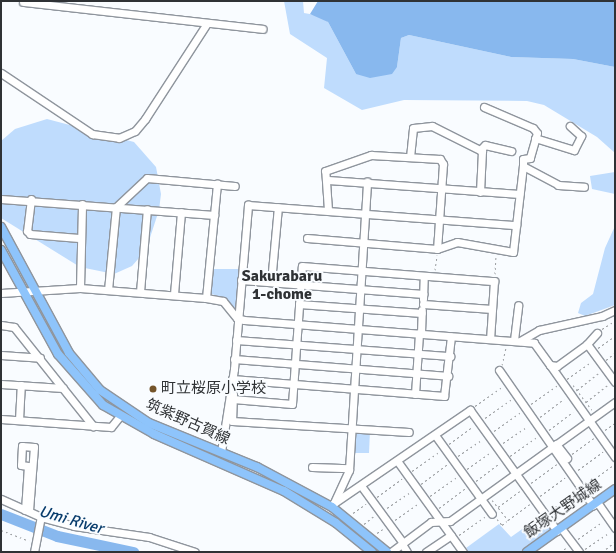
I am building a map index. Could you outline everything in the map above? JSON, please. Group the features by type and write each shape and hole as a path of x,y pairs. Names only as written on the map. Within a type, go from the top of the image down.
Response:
{"main road":[{"name":"筑紫野古賀線","path":"1,227 68,353 100,390 149,423 257,467 333,505 387,552"},
{"name":"筑紫野古賀線","path":"1,250 23,291 73,375 94,397 120,416 284,491 336,523 372,552"},
{"name":"飯塚大野城線","path":"531,551 615,489"}],"street":[{"path":"23,2 262,29"},
{"path":"1,73 92,134 120,138 135,131 145,119 207,23"},
{"path":"307,238 437,249 457,242 513,252 523,159 530,158 537,133 533,128 484,107"},
{"path":"410,157 413,128 432,126 480,150"},
{"path":"535,138 574,150 581,136 570,126"},
{"path":"480,192 480,150 485,145 511,151"},
{"path":"328,210 328,180 325,171 371,155 440,159 443,164 437,249"},
{"path":"523,166 558,185 584,187"},
{"path":"108,290 116,207 147,178 235,186"},
{"path":"328,180 520,194"},
{"path":"333,505 349,468 353,390 367,214 366,182"},
{"path":"206,298 217,184"},
{"path":"1,199 30,199 214,215"},
{"path":"30,199 27,230 30,234 79,238"},
{"path":"80,288 79,238 82,204"},
{"path":"220,452 232,379 248,206 328,210 516,225"},
{"path":"271,282 278,207"},
{"path":"140,292 147,210"},
{"path":"174,294 180,212"},
{"path":"233,399 292,404 302,266 494,281 490,339"},
{"path":"415,394 424,276"},
{"path":"241,280 423,294"},
{"path":"1,293 80,288 174,294 223,301 237,318 298,325 420,333 534,343 550,365 574,392 579,407 615,458"},
{"path":"300,304 422,313"},
{"path":"422,304 492,309"},
{"path":"517,341 518,305"},
{"path":"517,341 539,330 602,316 615,310"},
{"path":"1,325 14,327 93,426"},
{"path":"550,365 557,366 587,344 597,333"},
{"path":"232,379 353,390 444,396 448,376 451,336"},
{"path":"236,340 450,356"},
{"path":"587,344 614,382"},
{"path":"1,355 40,358"},
{"path":"234,359 448,376"},
{"path":"499,370 506,384 554,445 595,504 615,528"},
{"path":"1,384 63,388"},
{"path":"19,420 21,385"},
{"path":"230,387 233,399 232,421 409,432"},
{"path":"391,552 430,522 450,521 515,472 615,402"},
{"path":"333,505 362,487 470,410 535,500 580,552"},
{"path":"1,419 111,427 120,416"},
{"path":"434,435 491,513"},
{"path":"22,446 34,447 27,511 28,466 21,465 22,446"},
{"path":"398,462 463,552"},
{"path":"312,467 349,468"},
{"path":"362,487 407,552"},
{"path":"1,499 40,519 100,532 149,537 195,552"},
{"path":"34,552 40,519"},
{"path":"426,552 452,537"}],"path":[{"path":"435,277 437,249"},
{"path":"494,281 497,250"},
{"path":"597,333 614,322"},
{"path":"593,352 615,336"},
{"path":"499,370 505,358 506,340"},
{"path":"538,419 574,392 615,353"},
{"path":"568,378 574,392 586,402 596,415"},
{"path":"586,402 614,382"},
{"path":"470,410 506,384"},
{"path":"353,513 515,396"},
{"path":"434,511 579,407"},
{"path":"498,507 615,423"},
{"path":"452,537 491,513 502,525 573,472 609,449"},
{"path":"564,460 573,472 579,476"},
{"path":"546,514 582,484 586,485 615,464"},
{"path":"487,493 508,520"},
{"path":"363,524 380,512"},
{"path":"560,552 608,518"},
{"path":"377,533 389,524"},
{"path":"580,552 615,528"},
{"path":"1,530 36,542"},
{"path":"602,552 615,542"}],"shaded area":[{"path":"284,1 303,1 304,13 321,16 328,22 356,74 397,67 401,38 409,35 511,57 573,59 615,67 615,153 597,137 544,105 527,101 404,100 362,110 324,88 327,58 290,34"},
{"path":"318,1 615,1 615,67 573,59 511,57 409,35 401,38 397,67 392,74 370,78 356,74 328,22 310,14"},
{"path":"47,119 134,142 156,167 161,194 159,210 146,250 132,266 114,274 80,267 1,218 1,141 15,129"},
{"path":"615,172 615,194 592,189 590,176"},
{"path":"615,226 615,305 585,316 578,313 581,303 593,294 605,248"},
{"path":"212,269 239,269 236,309 223,298 209,293"},
{"path":"355,431 370,431 369,453 354,453"},
{"path":"542,515 551,529 520,552 469,552 466,548 499,524 511,537"}],"waterway":[{"name":"Umi River","path":"1,514 57,536 133,552"}],"place":[{"name":"町立桜原小学校","path":"153,389"}],"district":[{"name":"Sakurabaru 1-chome","path":"282,285"}]}
